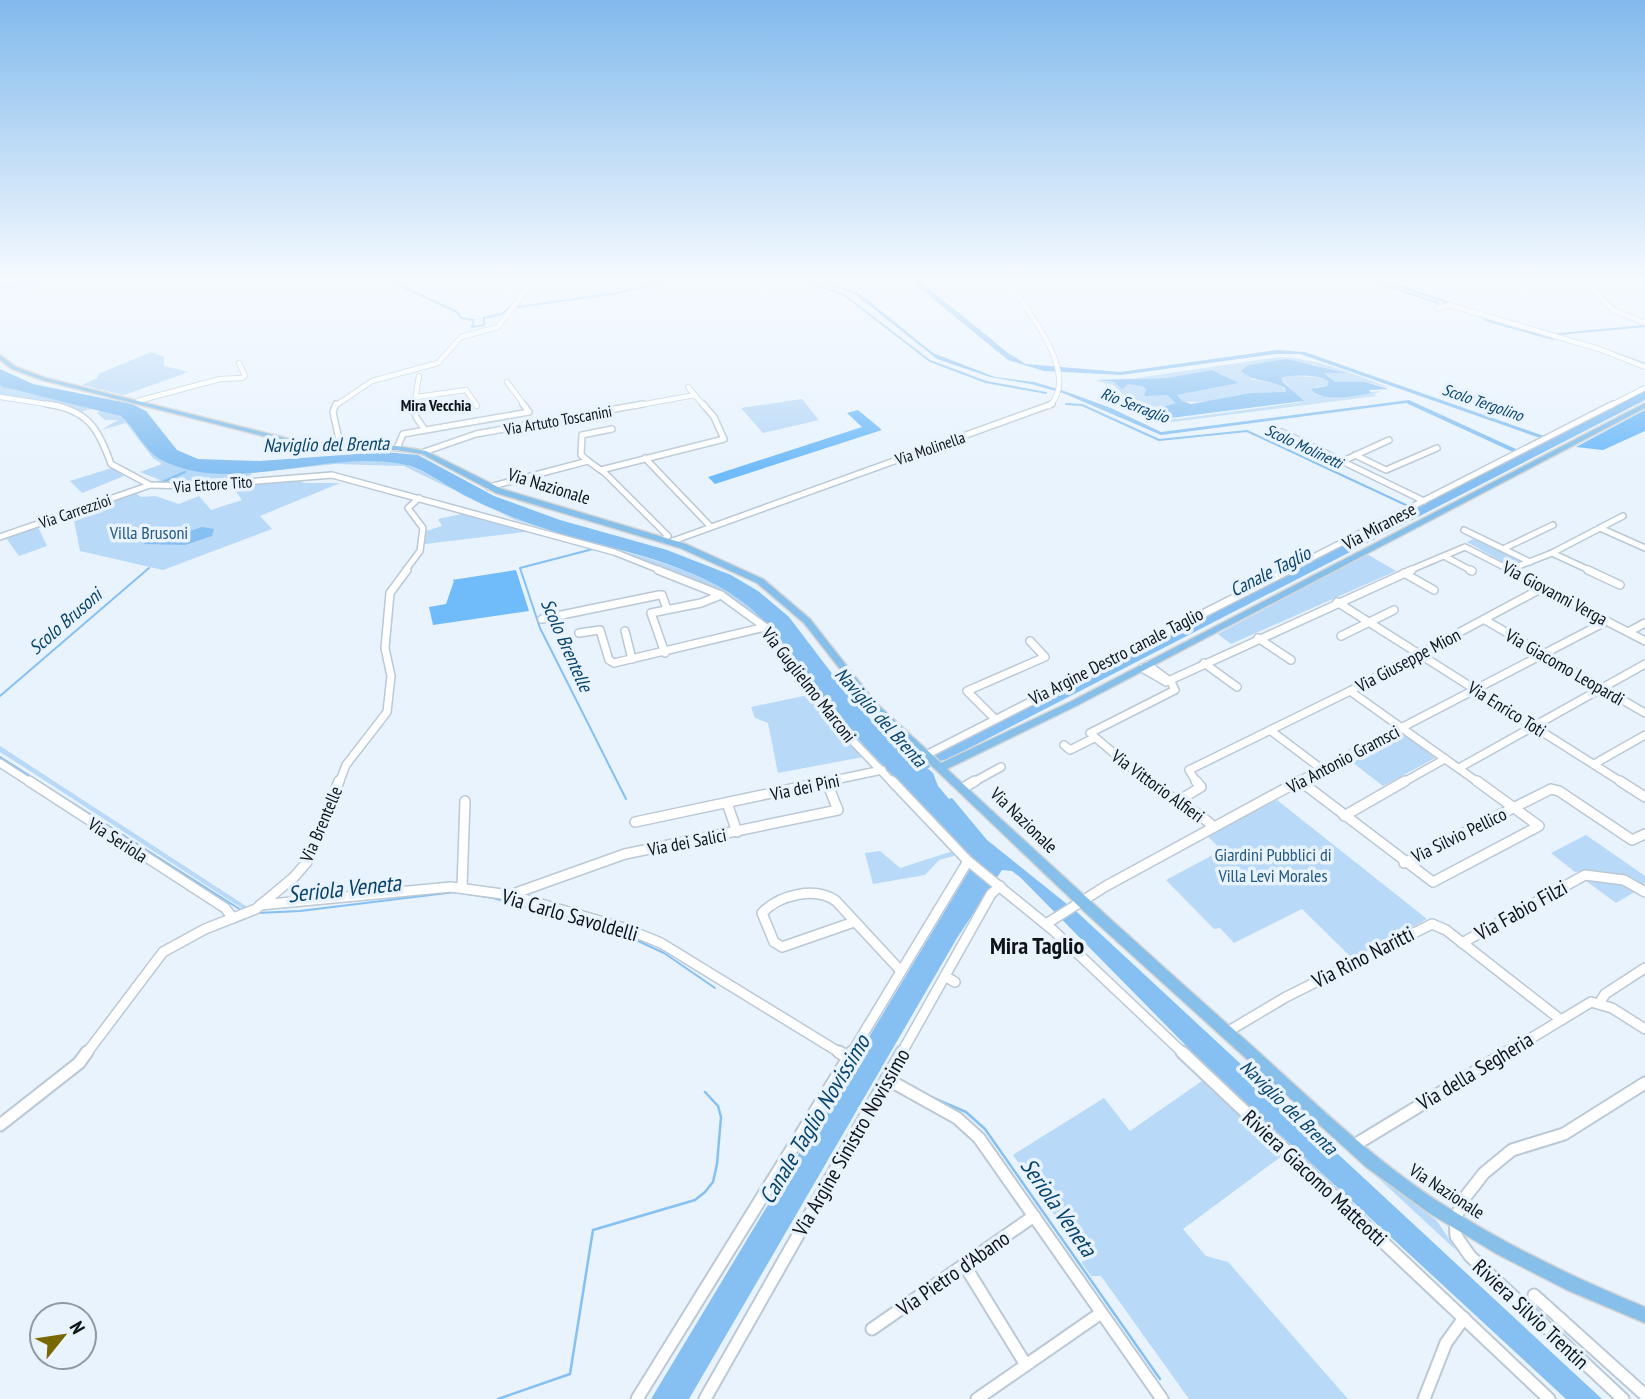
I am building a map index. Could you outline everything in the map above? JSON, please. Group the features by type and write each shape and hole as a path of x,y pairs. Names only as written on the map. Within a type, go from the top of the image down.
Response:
{"main road":[{"name":"Via Nazionale","path":"0,358 14,368 44,379 302,444 341,449 397,448 424,452 489,487 670,539 748,574 791,605 822,638 864,696 963,788 1076,904 1227,1032 1353,1146 1397,1182 1455,1220 1584,1291 1645,1315"},
{"name":"Via Miranese","path":"939,767 1145,667 1645,405"}],"street":[{"path":"341,449 333,412 337,402 372,381 438,363 456,341"},
{"name":"Via Molinella","path":"670,539 1052,405 1058,395 1059,386 1053,349 1048,341"},
{"path":"1573,341 1645,367"},
{"path":"138,401 220,379 244,377 239,363"},
{"path":"419,376 417,397 412,408 414,420 425,430"},
{"path":"397,448 400,435 529,411 508,382"},
{"path":"601,470 724,439 714,417 688,387"},
{"name":"Via Argine Destro canale Taglio","path":"926,756 1645,388"},
{"path":"417,397 466,390 477,406"},
{"name":"Via Artuto Toscanini","path":"424,452 476,434 695,395"},
{"name":"Via Ettore Tito","path":"0,397 59,406 79,414 100,433 111,464 125,474 150,485 194,486 322,474 419,498"},
{"path":"612,429 582,435 580,455 601,470 670,539"},
{"path":"1282,432 1424,501"},
{"path":"1343,460 1389,440"},
{"path":"1355,456 1384,470 1437,447"},
{"path":"645,458 710,526"},
{"path":"489,487 588,461"},
{"name":"Via Carrezzioi","path":"0,537 150,485"},
{"name":"Via Guglielmo Marconi","path":"419,498 614,552 721,595 765,627 827,714 970,863 1046,924"},
{"name":"Via Brentelle","path":"0,1125 86,1055 159,956 179,942 258,907 307,862 346,765 387,712 391,676 385,648 390,593 422,546 423,527 408,508 419,498"},
{"path":"1511,569 1552,553 1623,516"},
{"path":"1505,548 1553,525"},
{"path":"1600,528 1645,548"},
{"path":"1464,530 1530,562"},
{"name":"Via Vittorio Alfieri","path":"1213,826 1182,803 1167,797 1094,738 1091,730 1171,693 1175,686 1169,680 1465,547"},
{"name":"Via Giovanni Verga","path":"1465,547 1645,641"},
{"path":"1552,553 1620,585"},
{"path":"1444,556 1472,571"},
{"path":"1404,573 1434,590"},
{"name":"Via Giuseppe Mion","path":"1182,803 1183,798 1201,787 1189,774 1189,770 1350,691 1544,587"},
{"path":"542,619 659,595 662,595 667,609"},
{"path":"665,653 652,611 701,603 721,595"},
{"name":"Via Enrico Toti","path":"1338,602 1645,797"},
{"path":"1340,636 1394,610"},
{"name":"Via Giacomo Leopardi","path":"1485,620 1645,713"},
{"name":"Via Antonio Gramsci","path":"1046,924 1213,826 1607,621"},
{"path":"1628,632 1645,623"},
{"path":"579,634 600,629 610,663 665,653 765,627"},
{"path":"625,631 632,659"},
{"path":"1258,638 1291,660"},
{"path":"995,719 967,691 1045,657 1030,641"},
{"path":"1204,663 1237,687"},
{"path":"1459,768 1645,664"},
{"path":"1145,667 1160,681 1169,680"},
{"path":"1300,782 1404,863 1435,882 1539,826 1350,691"},
{"path":"1270,730 1323,770"},
{"path":"1594,764 1645,735"},
{"path":"1064,745 1070,750 1094,738"},
{"path":"1343,816 1445,759"},
{"name":"Via Seriola","path":"0,763 225,908 233,919"},
{"path":"963,788 1001,767"},
{"name":"Via dei Pini","path":"635,821 882,770"},
{"name":"Via dei Salici","path":"510,895 625,854 838,810 827,783"},
{"name":"Via Silvio Pellico","path":"1404,863 1515,807 1555,790 1632,840 1645,834"},
{"path":"461,887 465,801"},
{"path":"727,803 737,832"},
{"path":"637,1399 755,1213 900,970 970,863"},
{"name":"Via Fabio Filzi","path":"1462,943 1580,877 1592,874 1624,880 1643,891"},
{"name":"Via Argine Sinistro Novissimo","path":"705,1399 887,1079 951,979 997,883"},
{"name":"Via Carlo Savoldelli","path":"258,907 461,887 510,895 624,928 661,943 720,982 847,1057"},
{"path":"854,922 782,947 774,942 762,913 768,907 801,895 820,893 836,901 900,970"},
{"name":"Riviera Giacomo Matteotti","path":"1046,924 1549,1399"},
{"name":"Via Rino Naritti","path":"1227,1032 1281,1000 1426,924 1438,925 1561,1020"},
{"name":"Via della Segheria","path":"1353,1146 1591,1002 1600,1002 1605,994 1645,968"},
{"path":"1600,1002 1645,1029"},
{"path":"887,1079 964,1122 1002,1168 1162,1399"},
{"path":"1455,1220 1464,1200 1486,1170 1498,1159 1523,1145 1554,1139 1645,1083"},
{"name":"Via Pietro d'Abano","path":"872,1329 1034,1216"},
{"name":"Riviera Silvio Trentin","path":"1455,1220 1454,1229 1462,1248 1548,1332 1622,1398"},
{"path":"965,1266 1026,1365"},
{"path":"1534,1295 1645,1395"},
{"path":"977,1399 1101,1313"},
{"path":"1424,1399 1446,1343 1464,1318"},
{"path":"1548,1332 1558,1318"},
{"path":"1622,1398 1631,1383"}],"green space":[{"path":"151,352 164,357 164,366 189,372 124,395 82,385 98,378 98,374"},
{"path":"1279,357 1322,364 1391,388 1365,382 1336,382 1324,372 1342,372 1329,371 1314,364 1250,379 1279,384 1287,392 1188,402 1182,401 1177,395 1239,383 1212,370 1167,378 1134,378"},
{"path":"1316,377 1330,381 1327,386 1315,387 1317,395 1323,396 1382,391 1374,394 1377,396 1172,422 1148,417 1113,385 1095,381 1134,384 1142,386 1151,395 1167,395 1177,403 1148,412 1163,419 1178,419 1303,402 1281,378"},
{"path":"0,385 109,410 129,422 159,457 191,470 232,473 329,462 377,461 415,468 457,492 404,466 335,464 252,473 246,482 181,486 153,484 160,480 140,472 162,464 153,458 126,423 101,430 118,420 105,420 97,413 100,411 91,409 80,412 69,407 0,396"},
{"path":"802,399 819,420 763,433 741,408"},
{"path":"112,468 124,476 82,493 70,481"},
{"name":"Villa Brusoni","path":"293,479 305,483 340,483 260,516 272,529 163,570 80,551 73,515 134,492 141,497 155,496 179,504 199,496 211,510 242,500 231,485"},
{"path":"489,507 519,520 545,529 515,520"},
{"path":"466,513 532,531 425,544 426,531 442,526 438,519"},
{"path":"38,527 47,546 19,556 6,538"},
{"path":"547,530 679,569 704,579 747,604 776,633 852,734 967,852 827,711 765,623 732,598 616,551"},
{"path":"1476,538 1523,560 1510,566 1467,542"},
{"path":"1367,554 1396,571 1231,644 1218,634"},
{"path":"808,695 863,757 778,773 768,723 755,718 751,707"},
{"path":"1405,734 1435,758 1383,786 1352,762"},
{"path":"0,746 249,908 245,910 232,902 0,752"},
{"name":"Giardini Pubblici di Villa Levi Morales","path":"1277,800 1427,919 1353,959 1302,909 1234,943 1220,928 1214,929 1166,880 1222,850 1207,836"},
{"path":"1586,835 1645,876 1645,883 1640,886 1625,878 1600,872 1575,872 1551,853"},
{"path":"880,851 900,868 953,851 954,856 939,860 925,875 873,884 865,853"},
{"path":"1585,880 1619,882 1638,890 1616,903"},
{"path":"1202,1081 1282,1156 1183,1229 1206,1256 1228,1262 1348,1399 1189,1399 1101,1276 1091,1276 1082,1263 1083,1257 1013,1155 1104,1098 1130,1131"},
{"path":"1364,1165 1437,1221 1457,1251"}],"shaded area":[{"path":"915,341 933,353 995,377 1034,382 1064,391 1111,408 1161,432 1409,400 1518,450 1513,452 1406,403 1161,435 1063,393 990,377 937,359"},
{"path":"985,341 994,341 1026,364 1120,372 1277,350 1305,352 1544,436 1540,438 1300,354 1275,354 1121,375 1044,371 1008,360"},
{"path":"1286,359 1346,373 1324,373 1336,382 1365,382 1389,389 1369,390 1371,393 1356,396 1330,397 1322,396 1311,389 1327,386 1329,381 1312,376 1287,377 1281,378 1283,382 1304,401 1163,419 1148,412 1176,403 1167,395 1144,396 1146,390 1142,386 1128,384 1122,389 1114,382 1095,380 1167,378 1212,370 1239,383 1177,395 1182,401 1191,404 1251,393 1286,392 1285,388 1279,385 1241,371 1249,365"},
{"path":"0,369 33,384 132,404 146,411 177,450 198,459 259,461 385,452 418,455 494,496 560,520 667,550 731,575 758,591 789,617 846,692 871,720 933,773 938,786 949,799 952,798 987,840 1078,913 1602,1399 1566,1399 1208,1068 1021,878 1012,871 1002,870 957,938 689,1399 651,1399 975,861 853,734 770,627 737,598 716,585 669,564 520,520 477,502 421,471 401,464 341,462 216,474 187,470 154,455 121,416 3,387 0,385"},
{"path":"1645,391 1645,400 946,760 941,760 936,755"},
{"path":"858,410 882,430 715,484 708,477 862,427 847,413"},
{"path":"1645,410 1645,431 1603,450 1576,447"},
{"path":"202,527 214,529 212,536 185,545 144,544 148,539 165,539"},
{"path":"516,570 529,611 433,625 429,607 446,604 454,581 452,580"}],"waterway":[{"path":"904,341 930,361 986,382 1046,393"},
{"path":"1609,351 1645,364"},
{"name":"Scolo Molinetti","path":"1066,404 1082,405 1159,440 1247,431 1408,506"},
{"name":"Scolo Brusoni","path":"160,483 185,472"},
{"name":"Scolo Brentelle","path":"593,549 520,568 540,628 626,799"},
{"name":"Scolo Brusoni","path":"0,696 149,568"},
{"name":"Canale Taglio","path":"917,770 947,754"},
{"name":"Seriola Veneta","path":"0,757 241,910"},
{"name":"Seriola Veneta","path":"257,913 300,911 455,892 493,898 623,934 664,953 715,988"},
{"name":"Scolo Brentelle","path":"498,1399 570,1374 593,1230 695,1200 713,1182 721,1117 718,1106 705,1092"},
{"name":"Seriola Veneta","path":"931,1097 966,1112 985,1129 1160,1379"}],"district":[{"name":"Mira Vecchia","path":"436,405"},
{"name":"Mira Taglio","path":"1037,945"}],"water label":[{"name":"Scolo Tergolino","path":"1483,402"},
{"name":"Rio Serraglio","path":"1135,405"},
{"name":"Naviglio del Brenta","path":"326,444"},
{"name":"Naviglio del Brenta","path":"881,717"},
{"name":"Naviglio del Brenta","path":"1289,1107"},
{"name":"Canale Taglio Novissimo","path":"814,1119"}]}
